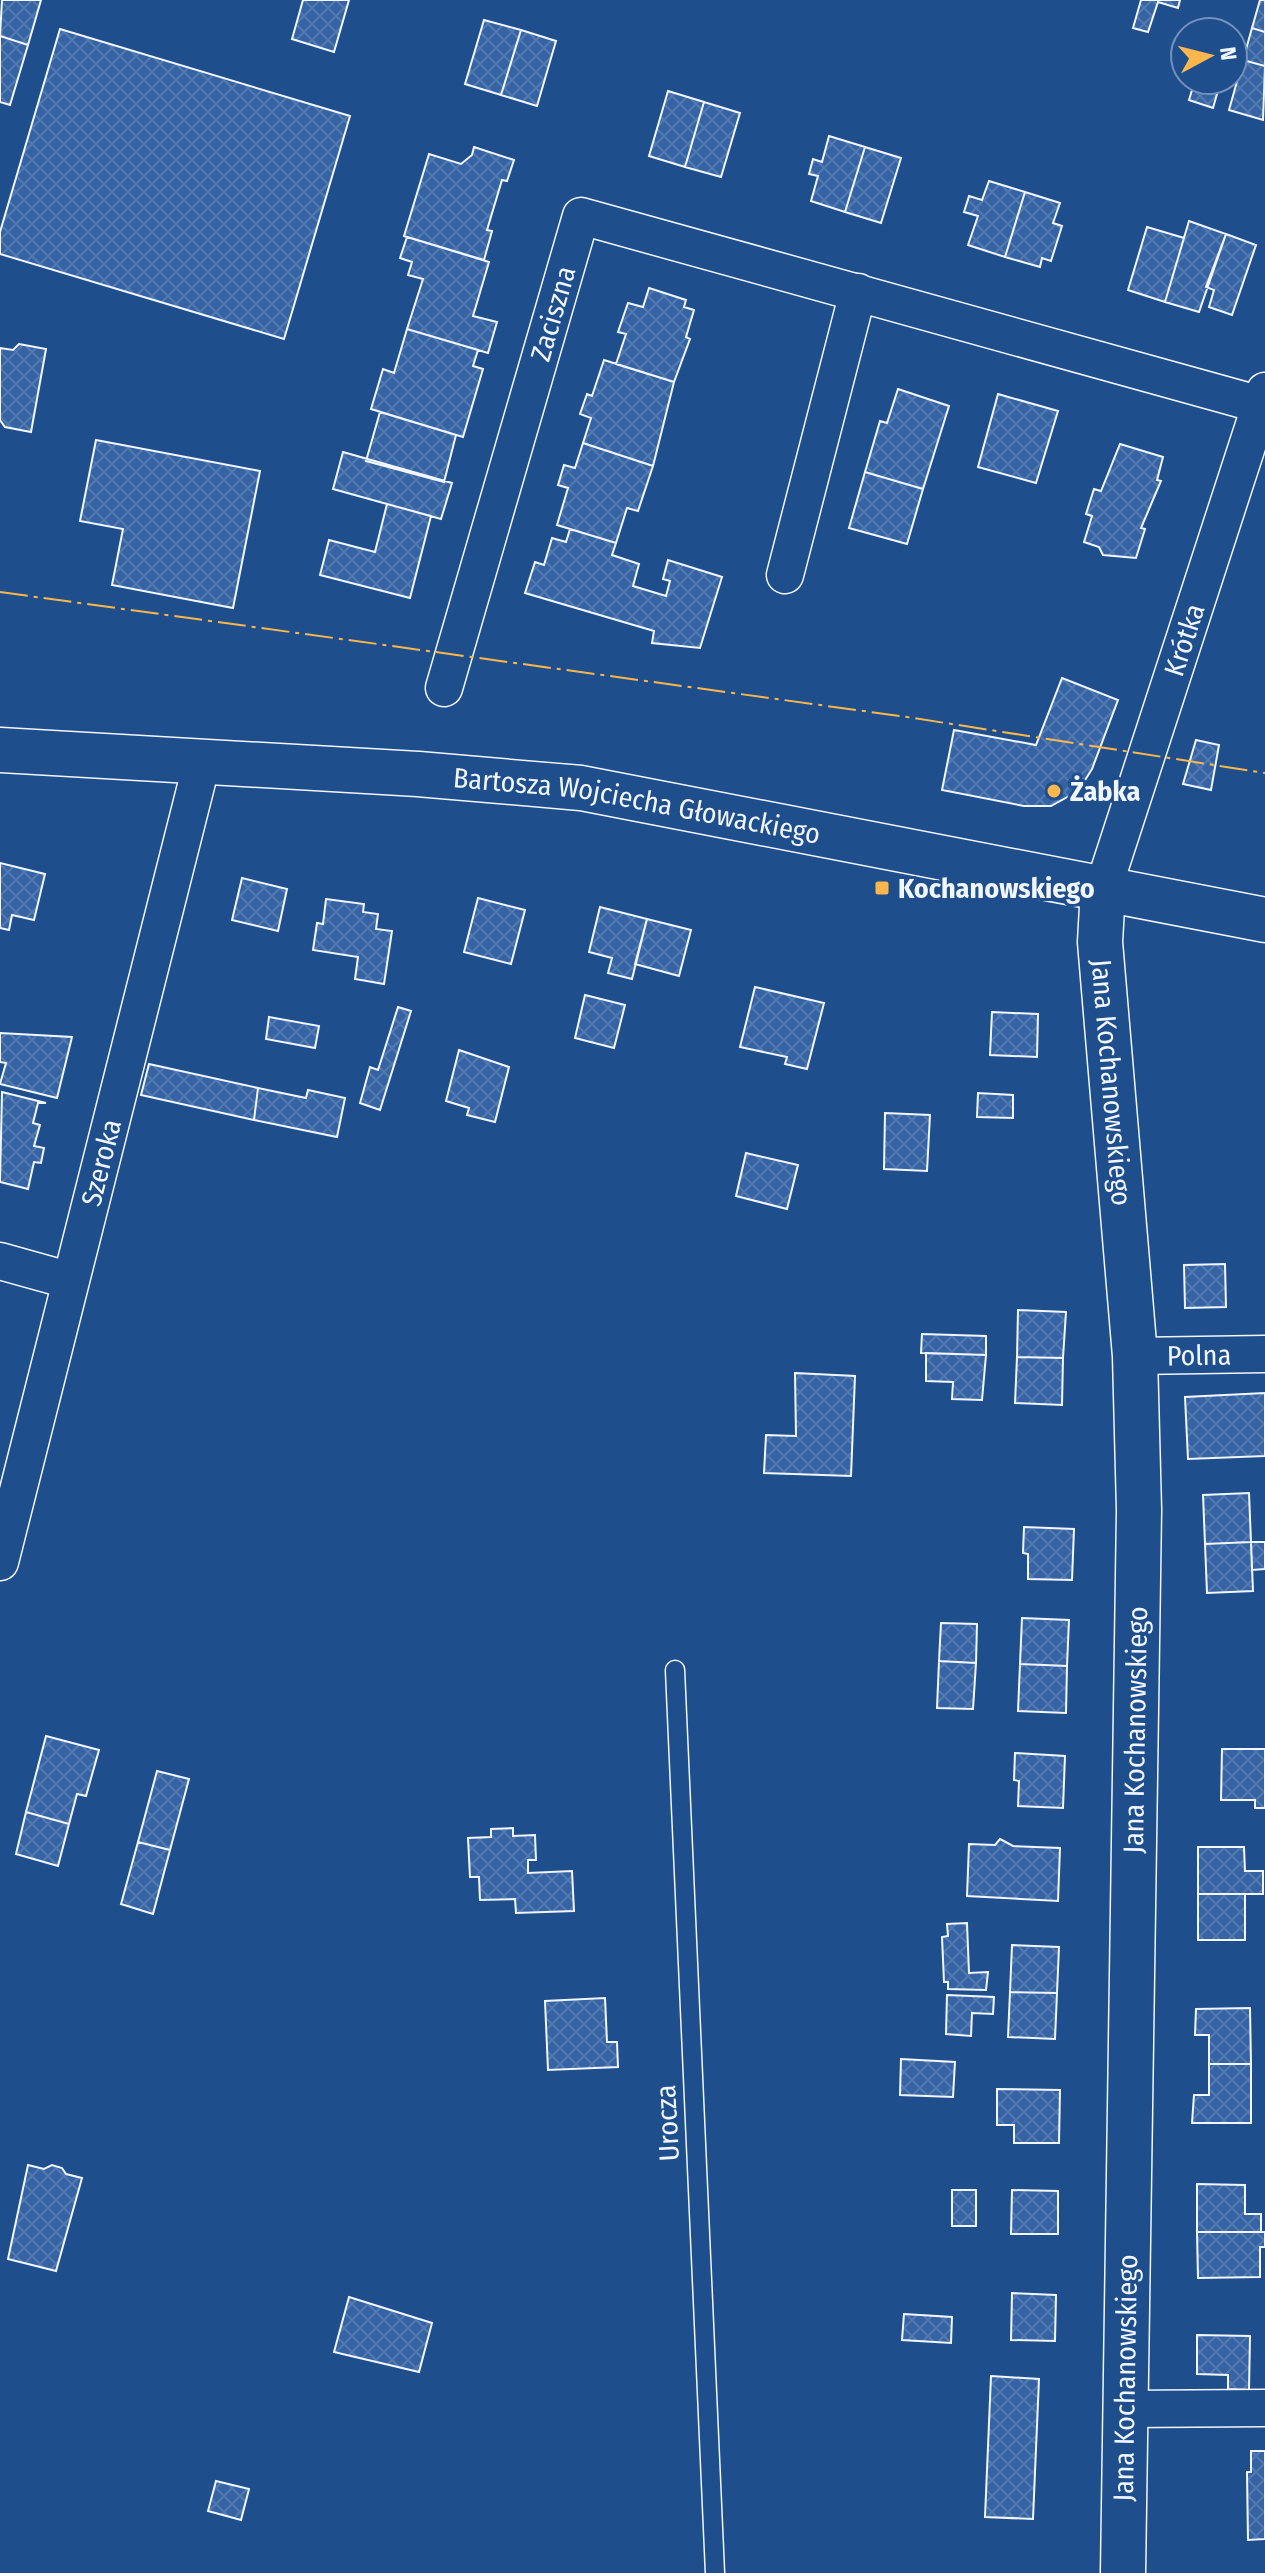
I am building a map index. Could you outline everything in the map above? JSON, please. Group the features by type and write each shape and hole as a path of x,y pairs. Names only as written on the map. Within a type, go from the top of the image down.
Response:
{"street":[{"name":"Zaciszna","path":"444,688 581,216 1263,398"},
{"path":"785,575 858,292"},
{"name":"Krótka","path":"1103,889 1263,398"},
{"name":"Bartosza Wojciecha Głowackiego","path":"0,750 418,774 581,788 1265,920"},
{"name":"Szeroka","path":"0,1562 68,1280 202,762"},
{"name":"Jana Kochanowskiego","path":"1103,889 1102,966 1135,1356 1139,1510 1123,2573"},
{"path":"0,1261 68,1280"},
{"name":"Polna","path":"1135,1356 1265,1354"},
{"path":"1124,2409 1265,2408"}],"lane":[{"name":"Urocza","path":"675,1670 715,2573"}],"building":[{"path":"2,0 41,0 28,45 0,36"},
{"path":"303,0 349,0 334,52 292,39"},
{"path":"1141,0 1180,0 1178,8 1158,2 1148,32 1133,28"},
{"path":"1260,0 1265,0 1265,32 1252,28"},
{"path":"484,20 521,30 501,95 465,84"},
{"path":"1252,28 1265,32 1265,66 1249,62"},
{"path":"60,29 350,116 284,339 0,254 0,232"},
{"path":"521,30 556,41 537,106 501,95"},
{"path":"0,36 28,45 10,105 0,102"},
{"path":"1249,62 1265,66 1263,120 1229,110 1233,96 1249,96"},
{"path":"668,91 704,102 685,167 649,156"},
{"path":"1190,96 1216,96 1213,108 1189,100"},
{"path":"704,102 740,113 721,177 685,167"},
{"path":"829,136 865,147 845,212 811,201 818,176 809,174 813,159 822,162"},
{"path":"474,147 514,160 507,181 502,180 487,230 492,231 484,260 404,236 429,154 461,164 472,155"},
{"path":"865,147 901,158 881,223 845,212"},
{"path":"989,181 1025,192 1005,257 968,245 978,216 964,212 969,196 982,200"},
{"path":"1025,192 1060,203 1053,223 1062,226 1051,261 1042,258 1040,267 1005,257"},
{"path":"1189,221 1226,234 1199,312 1165,302"},
{"path":"1147,227 1184,238 1165,302 1128,290"},
{"path":"1226,234 1256,245 1232,315 1209,307 1214,290 1206,287"},
{"path":"407,237 489,262 473,316 497,322 488,353 407,329 423,279 408,275 412,262 400,258"},
{"path":"649,288 686,300 684,307 694,310 686,337 690,339 674,382 616,364 626,334 618,332 628,303 643,307"},
{"path":"407,329 478,350 473,366 483,369 463,437 371,409 383,369 394,373"},
{"path":"19,344 46,349 31,432 5,427 0,420 0,348 13,350"},
{"path":"604,360 674,382 653,466 583,443 591,418 580,414 587,394 592,396"},
{"path":"898,389 949,406 923,489 865,472 880,421 887,423"},
{"path":"998,394 1058,411 1036,483 978,467"},
{"path":"380,412 456,435 444,482 366,461"},
{"path":"96,440 260,471 233,608 112,585 123,529 80,521"},
{"path":"583,443 653,466 638,511 627,508 616,543 557,525 568,488 558,485 564,465 575,468"},
{"path":"1120,444 1163,457 1157,480 1161,481 1141,528 1145,529 1136,558 1103,555 1099,547 1084,542 1092,516 1086,514 1094,489 1101,491"},
{"path":"343,452 452,483 441,519 333,489"},
{"path":"865,472 923,489 907,544 849,528"},
{"path":"387,504 431,516 410,598 320,575 329,540 375,552"},
{"path":"570,529 616,543 612,555 639,564 633,586 666,596 670,581 663,579 668,560 722,577 700,648 652,643 654,631 525,593 535,562 544,565 552,538 566,542"},
{"path":"1062,678 1118,700 1092,769 1078,791 1051,806 1024,806 942,790 954,730 1036,745"},
{"path":"1196,740 1219,745 1211,790 1183,784"},
{"path":"0,863 45,874 34,920 12,915 9,930 0,928"},
{"path":"242,878 287,889 278,931 232,920"},
{"path":"478,898 525,910 511,964 464,952"},
{"path":"326,899 364,904 363,912 378,914 376,929 392,931 384,984 355,979 358,957 313,950 317,923 323,924"},
{"path":"600,907 647,919 632,979 608,973 612,958 589,952"},
{"path":"647,919 691,930 679,976 635,964"},
{"path":"755,987 824,1003 807,1069 785,1064 787,1057 740,1047"},
{"path":"585,995 625,1005 614,1048 575,1038"},
{"path":"398,1007 411,1011 380,1110 360,1103 370,1067 378,1070"},
{"path":"992,1012 1038,1014 1037,1057 990,1055"},
{"path":"269,1017 319,1026 315,1048 266,1039"},
{"path":"0,1033 72,1037 57,1098 0,1084 6,1063 0,1062"},
{"path":"459,1050 509,1067 495,1122 467,1115 469,1108 446,1101"},
{"path":"149,1064 258,1088 254,1120 141,1095"},
{"path":"258,1088 306,1098 308,1090 345,1098 337,1137 254,1120"},
{"path":"2,1092 46,1103 38,1103 33,1123 40,1125 34,1146 44,1148 41,1163 34,1162 28,1189 0,1182"},
{"path":"978,1093 1013,1095 1013,1118 977,1117"},
{"path":"885,1113 930,1115 927,1171 884,1169"},
{"path":"746,1153 798,1165 787,1209 736,1196"},
{"path":"1225,1264 1226,1307 1185,1308 1184,1265"},
{"path":"1018,1310 1066,1312 1063,1358 1017,1357"},
{"path":"922,1334 986,1336 986,1355 921,1353"},
{"path":"926,1353 986,1355 982,1400 952,1399 953,1382 926,1381"},
{"path":"1017,1357 1063,1358 1062,1405 1015,1403"},
{"path":"795,1373 855,1376 851,1476 764,1473 766,1435 796,1436"},
{"path":"1265,1393 1265,1456 1188,1459 1185,1397"},
{"path":"1249,1493 1251,1542 1205,1544 1203,1495"},
{"path":"1024,1527 1074,1529 1072,1580 1028,1579 1028,1554 1023,1553"},
{"path":"1251,1542 1253,1591 1207,1593 1205,1544"},
{"path":"1251,1542 1265,1542 1265,1569 1252,1570"},
{"path":"1022,1618 1069,1620 1067,1666 1020,1664"},
{"path":"941,1623 977,1624 976,1663 939,1661"},
{"path":"939,1661 976,1663 973,1709 937,1708"},
{"path":"1020,1664 1067,1666 1066,1713 1018,1711"},
{"path":"46,1736 99,1750 86,1796 77,1794 69,1824 26,1812"},
{"path":"1222,1749 1265,1749 1265,1808 1255,1808 1255,1800 1221,1800"},
{"path":"1015,1753 1065,1756 1063,1808 1018,1806 1019,1781 1014,1780"},
{"path":"157,1771 189,1779 170,1850 138,1842"},
{"path":"26,1812 69,1824 58,1866 16,1854"},
{"path":"513,1828 513,1836 535,1835 536,1860 528,1860 528,1873 572,1871 574,1911 516,1913 515,1899 480,1900 479,1877 470,1877 468,1838 491,1837 491,1829"},
{"path":"1000,1839 1013,1846 1060,1848 1058,1901 967,1896 969,1844 995,1845"},
{"path":"138,1842 170,1850 153,1914 121,1904"},
{"path":"1198,1847 1244,1847 1245,1871 1263,1871 1263,1894 1198,1894"},
{"path":"1198,1894 1245,1894 1245,1940 1198,1940"},
{"path":"967,1923 969,1973 988,1972 986,1990 948,1989 948,1982 944,1982 942,1937 948,1936 947,1924"},
{"path":"1012,1945 1059,1947 1057,1993 1010,1992"},
{"path":"1010,1992 1057,1993 1055,2039 1008,2037"},
{"path":"947,1995 994,1997 993,2014 972,2013 971,2036 946,2034"},
{"path":"605,1998 607,2042 617,2042 618,2067 548,2070 545,2001"},
{"path":"1250,2008 1251,2064 1209,2064 1209,2035 1195,2035 1196,2009"},
{"path":"901,2059 955,2062 953,2097 900,2095"},
{"path":"1209,2064 1251,2064 1251,2123 1192,2123 1194,2095 1209,2095"},
{"path":"997,2089 1060,2090 1059,2143 1014,2143 1014,2125 997,2125"},
{"path":"28,2165 44,2169 52,2165 62,2168 66,2174 82,2178 56,2271 8,2259"},
{"path":"1197,2184 1245,2185 1245,2214 1261,2214 1261,2232 1197,2232"},
{"path":"952,2190 976,2190 976,2226 952,2226"},
{"path":"1012,2190 1058,2191 1058,2234 1011,2234"},
{"path":"1197,2232 1265,2232 1265,2247 1260,2247 1260,2277 1198,2278"},
{"path":"1012,2293 1056,2295 1055,2341 1011,2340"},
{"path":"349,2297 432,2323 419,2372 334,2352"},
{"path":"904,2314 952,2317 951,2343 902,2340"},
{"path":"1197,2335 1250,2336 1249,2390 1228,2389 1228,2375 1197,2374"},
{"path":"991,2376 1039,2379 1033,2519 985,2517"},
{"path":"1251,2451 1265,2451 1265,2539 1248,2540 1247,2472 1251,2472"},
{"path":"216,2481 249,2489 241,2520 208,2511"}],"power":[{"path":"0,592 907,717 1265,773"}],"place":[{"name":"Żabka","path":"1054,791"},
{"name":"Kochanowskiego","path":"882,888"}]}
